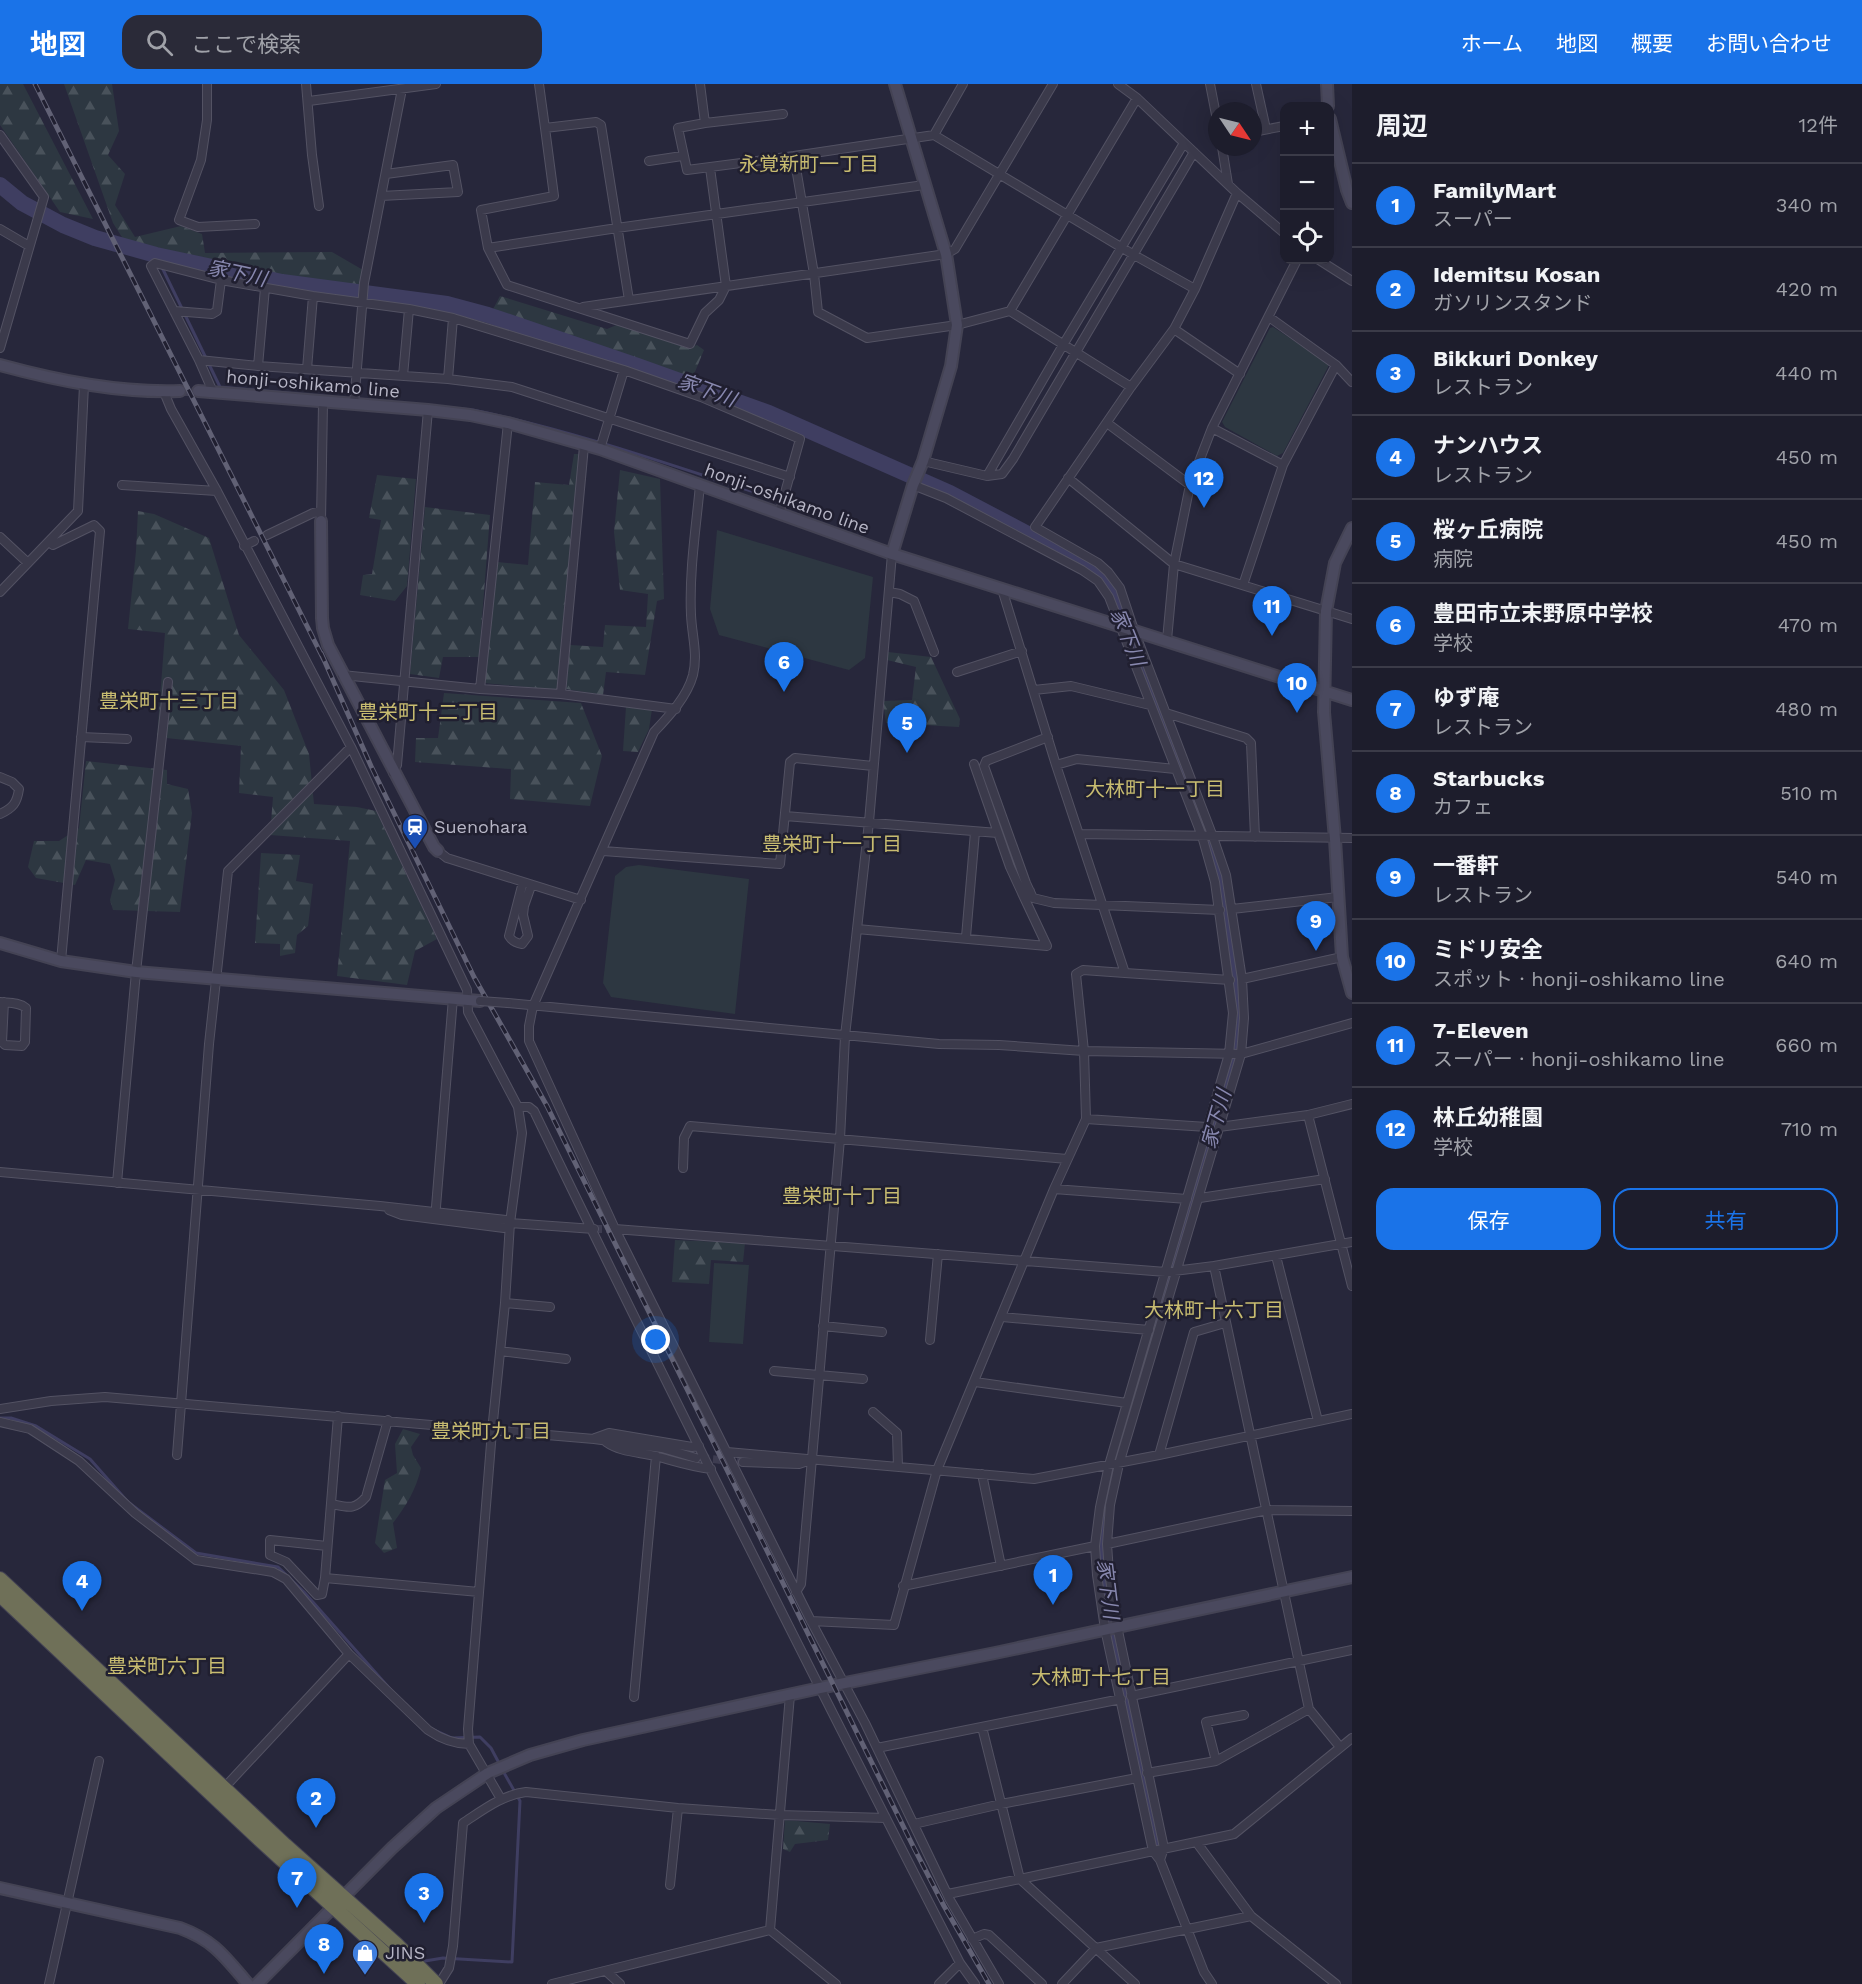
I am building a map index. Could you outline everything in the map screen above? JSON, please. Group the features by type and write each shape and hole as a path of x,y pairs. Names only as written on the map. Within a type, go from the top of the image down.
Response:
{"highway":[{"path":"0,1579 224,1788 418,1984"},
{"path":"0,1595 258,1838 338,1902 396,1944 437,1984"}],"street":[{"path":"207,84 207,120 201,160 179,220 198,227 255,224"},
{"path":"306,84 319,206"},
{"path":"309,102 436,84"},
{"path":"539,84 554,196 481,210 488,248 507,285 690,344 705,313 718,300 726,286 710,168"},
{"path":"700,84 705,123"},
{"path":"796,1592 801,1584 840,1138 845,1036 869,822 892,554 951,366 957,325 946,254 895,84"},
{"path":"934,135 963,84"},
{"path":"581,307 946,254 956,249 1053,84"},
{"path":"1118,84 1137,98 1237,193 1280,230"},
{"path":"1210,84 1214,102"},
{"path":"1256,84 1266,129"},
{"path":"1327,84 1328,102"},
{"path":"354,404 364,283 402,89"},
{"path":"794,156 814,273 818,312 867,338 957,325 1010,311 1137,98"},
{"path":"783,114 678,128 682,156 687,170 934,135 1195,289"},
{"path":"545,129 596,122 601,125 629,300"},
{"path":"1262,130 1280,127"},
{"path":"0,135 44,197 0,348"},
{"path":"1334,138 1352,203"},
{"path":"987,476 1184,143"},
{"path":"923,461 987,476 1002,474 1194,152"},
{"path":"649,161 682,156"},
{"path":"1223,156 1228,184"},
{"path":"381,196 458,192 453,165 387,174"},
{"path":"488,248 924,185"},
{"path":"1160,1860 1164,1848 1117,1626 1109,1572 1107,1544 1110,1505 1119,1464 1241,1054 1244,1018 1242,978 1226,874 1120,588 1098,563 1035,527 1131,387 1174,329 1195,289 1237,193"},
{"path":"0,229 29,246"},
{"path":"213,392 151,266 155,263 221,280 453,318 624,370 701,397 800,439 779,514"},
{"path":"1167,640 1174,564 1190,485 1212,428 1296,264"},
{"path":"1325,264 1352,281"},
{"path":"174,310 212,314 217,311 221,280"},
{"path":"258,366 265,288"},
{"path":"307,369 313,296"},
{"path":"403,376 409,309"},
{"path":"1010,311 1131,387"},
{"path":"1269,317 1336,365 1352,382"},
{"path":"448,380 453,318"},
{"path":"1174,329 1240,374"},
{"path":"199,360 512,387 790,477"},
{"path":"0,365 84,385 164,392 180,391"},
{"path":"1243,585 1283,465 1336,365"},
{"path":"600,449 624,370"},
{"path":"0,592 78,511 84,385"},
{"name":"honji-oshikamo line","path":"198,391 428,410 470,415 507,423 600,449 892,554 1352,700"},
{"path":"164,392 171,410 217,491 351,747 467,990 468,1012 519,1107 522,1133 510,1223 468,1729 469,1744 488,1773 501,1799"},
{"path":"323,403 321,516 323,628 342,675 393,773 438,851 447,858 581,900"},
{"path":"393,773 397,765 428,410"},
{"path":"480,688 507,423"},
{"path":"1107,423 1190,485"},
{"path":"1212,428 1283,465"},
{"path":"561,694 584,446"},
{"path":"1068,478 1174,564 1352,619"},
{"path":"122,485 217,491"},
{"path":"700,485 692,572 691,616 696,651 692,677 676,709 654,732 533,1006 529,1041 615,1229 796,1592 877,1748 948,1894 999,1984"},
{"path":"914,485 946,498 1082,570 1098,581 1109,597 1202,836 1215,882 1233,1013 1229,1054 1109,1465 1095,1546 1105,1629 1153,1851 1160,1860 1204,1972 1212,1984"},
{"path":"267,535 312,513 321,516"},
{"path":"49,542 53,545 94,525 100,531 61,962"},
{"path":"1352,528 1335,563 1326,611 1324,692 1342,957 1352,993"},
{"path":"0,537 28,563"},
{"path":"244,546 254,541"},
{"path":"1002,589 1056,765 1125,973"},
{"path":"889,592 900,594 914,601 934,652"},
{"path":"957,672 1022,651"},
{"path":"342,675 561,694 676,709"},
{"path":"117,1183 136,972 168,682"},
{"path":"1034,690 1071,686 1150,705"},
{"path":"1166,713 1246,738 1251,743 1255,837"},
{"path":"858,929 1047,946 1026,892 984,763 1048,736"},
{"path":"81,737 127,739"},
{"path":"177,1455 209,1044 218,980 228,872 351,747"},
{"path":"603,851 780,864 790,762 795,758 873,766"},
{"path":"1056,765 1077,759 1175,770"},
{"path":"974,764 998,833 1026,892 1033,898 1103,905 1220,910"},
{"path":"0,777 12,782 19,789 18,801 10,810 0,814"},
{"path":"785,816 998,833"},
{"path":"966,937 975,832"},
{"path":"1079,834 1352,838"},
{"path":"523,882 509,936 513,942 518,944 522,944 528,936 523,915 531,886"},
{"path":"1232,909 1338,897"},
{"path":"0,943 61,962 136,972 480,1000 939,1044 999,1045 1084,1051 1241,1054 1352,1023"},
{"path":"1242,978 1342,957"},
{"path":"811,1621 894,1625 937,1470 1054,1189 1086,1119 1084,1051 1076,974 1083,970 1230,980"},
{"path":"436,1207 453,998"},
{"path":"2,1002 19,1004 26,1008 25,1042 22,1046 4,1045 2,1042 2,1002"},
{"path":"1219,1126 1308,1115 1352,1104"},
{"path":"519,1107 529,1107 534,1111 820,1688 960,1963 975,1984"},
{"path":"1308,1115 1352,1286"},
{"path":"1086,1119 1208,1127"},
{"path":"682,1168 684,1138 690,1126 1067,1159"},
{"path":"0,1172 379,1206 506,1220 510,1223 592,1229"},
{"path":"1200,1198 1325,1179"},
{"path":"1054,1189 1187,1199"},
{"path":"615,1229 1166,1272 1352,1242"},
{"path":"930,1340 938,1254"},
{"path":"1276,1256 1317,1421"},
{"path":"1214,1266 1309,1709 1340,1748"},
{"path":"505,1303 550,1307"},
{"path":"1002,1317 1149,1330"},
{"path":"1159,1455 1194,1332 1225,1323"},
{"path":"823,1326 882,1332"},
{"path":"500,1352 566,1359"},
{"path":"774,1371 863,1380"},
{"path":"975,1382 1127,1403"},
{"path":"0,1409 51,1401 105,1397 594,1439 662,1448 696,1458"},
{"path":"873,1412 897,1433 898,1467"},
{"path":"728,1452 1034,1479 1119,1464 1352,1414"},
{"path":"327,1546 270,1540 270,1556 286,1562 317,1595 322,1594 325,1578 338,1416"},
{"path":"331,1504 353,1507 359,1505 366,1497 388,1420"},
{"path":"0,1422 30,1429 79,1461 135,1513 196,1560 273,1572 286,1579 349,1653 428,1730 456,1744 469,1744"},
{"path":"594,1439 609,1433 692,1447 699,1446"},
{"path":"603,1440 615,1448 656,1456 692,1467 711,1469"},
{"path":"634,1697 656,1456"},
{"path":"743,1462 799,1464 812,1460"},
{"path":"982,1474 1001,1566"},
{"path":"1107,1544 1267,1510 1352,1511"},
{"path":"903,1586 1095,1546"},
{"path":"257,1984 392,1848 436,1808 488,1773 552,1747 843,1683 1352,1577"},
{"path":"325,1578 479,1592"},
{"path":"1131,1696 1352,1650"},
{"path":"224,1788 349,1653"},
{"path":"770,1930 790,1695"},
{"path":"877,1748 1121,1699"},
{"path":"1148,1773 1216,1761 1309,1709"},
{"path":"1216,1761 1206,1722 1244,1714"},
{"path":"982,1727 1020,1879 1136,1984"},
{"path":"948,1894 1234,1834 1352,1738"},
{"path":"49,1984 99,1761"},
{"path":"914,1824 1001,1804 1137,1778"},
{"path":"437,1984 449,1968 453,1946 463,1823 515,1793 526,1791 678,1808 780,1815 886,1818"},
{"path":"670,1885 678,1808"},
{"path":"1197,1843 1251,1916 1336,1984"},
{"path":"0,1888 180,1928 196,1934 214,1945 248,1984"},
{"path":"1062,1984 1096,1948 1251,1916"},
{"path":"552,1984 770,1930"},
{"path":"770,1930 836,1984"},
{"path":"972,1939 984,1934 989,1935 1042,1984"},
{"path":"939,1984 960,1963"},
{"path":"606,1972 620,1984"}],"green space":[{"path":"0,84 23,84 93,219 60,212 0,125"},
{"path":"64,84 112,84 119,131 108,155 125,174 115,205 135,237 181,226 202,234 205,253 332,252 363,270 359,289 285,280 158,254 125,242 113,223"},
{"path":"500,296 607,329 619,324 687,348 697,345 704,350 692,379 491,313"},
{"path":"1273,327 1328,363 1283,453 1277,456 1225,427 1222,422 1270,328"},
{"path":"574,454 581,454 559,690 484,683 497,562 528,565 535,482 569,485"},
{"path":"620,470 660,479 664,599 657,601 645,675 606,672 603,695 566,689 570,645 603,647 605,625 646,627 648,594 620,590 614,532"},
{"path":"377,475 416,479 407,586 395,601 360,595 363,575 372,574 381,520 369,518"},
{"path":"425,507 490,515 479,657 443,657 439,678 410,674"},
{"path":"138,511 154,514 209,538 239,635 284,690 309,754 314,804 357,807 376,811 437,939 415,951 407,985 337,976 350,841 270,835 273,797 239,793 241,746 157,737 165,633 128,629"},
{"path":"717,530 873,577 865,658 849,670 719,635 710,609"},
{"path":"888,652 931,657 960,719 959,727 886,723 883,701 912,700 916,667 887,660"},
{"path":"444,693 581,703 602,756 590,806 510,799 511,769 415,762 416,738 438,738"},
{"path":"626,707 652,709 649,729 638,752 623,751"},
{"path":"86,761 167,770 167,784 188,789 192,813 180,912 113,910 110,900 115,880 110,864 86,860 75,885 36,878 28,867 34,841 59,841 79,828"},
{"path":"261,853 300,855 296,881 313,884 308,926 297,935 295,953 280,956 280,944 255,943"},
{"path":"639,865 749,879 735,1014 611,997 603,983 615,876 626,867"},
{"path":"675,1240 745,1243 743,1262 711,1260 709,1284 672,1282"},
{"path":"714,1263 749,1265 743,1344 709,1342"},
{"path":"403,1429 420,1434 411,1447 421,1468 410,1497 393,1523 397,1548 384,1553 375,1543 385,1480 397,1473 395,1444"},
{"path":"785,1820 830,1824 828,1840 795,1844 790,1852 783,1849"}],"waterway":[{"name":"家下川","path":"0,185 22,203 63,225 95,238 156,255 282,282 447,304 488,315 638,366 769,413 950,493 1096,570 1105,580 1114,596 1212,848 1224,895 1239,1014 1232,1064 1119,1446 1104,1507 1101,1558 1107,1600 1136,1748 1157,1839"},
{"path":"156,255 220,387 473,410 588,439 776,499"},
{"path":"0,1418 11,1418 36,1426 90,1459 128,1502 196,1553 278,1567 304,1592 391,1690"},
{"path":"430,1728 452,1738 480,1737 491,1748 500,1765"},
{"path":"425,1961 443,1958 512,1962 520,1801 503,1771"}],"tunnel":[{"path":"180,391 198,391"},
{"path":"594,1229 615,1229"},
{"path":"701,1458 743,1462"}],"railway":[{"path":"35,84 324,660"},
{"path":"321,653 371,766 474,977 547,1106 914,1848 989,1984"}],"place":[{"name":"林丘幼稚園","path":"1204,508"},
{"name":"7-Eleven","path":"1272,636"},
{"name":"豊田市立末野原中学校","path":"784,692"},
{"name":"ミドリ安全","path":"1297,713"},
{"name":"桜ヶ丘病院","path":"907,753"},
{"name":"Suenohara","path":"415,850"},
{"name":"一番軒","path":"1316,951"},
{"name":"FamilyMart","path":"1053,1605"},
{"name":"ナンハウス","path":"82,1611"},
{"name":"Idemitsu Kosan","path":"316,1828"},
{"name":"ゆず庵","path":"297,1908"},
{"name":"Bikkuri Donkey","path":"424,1923"},
{"name":"Starbucks","path":"324,1974"},
{"name":"JINS","path":"365,1976"}],"district":[{"name":"永覚新町一丁目","path":"809,164"},
{"name":"豊栄町十三丁目","path":"169,701"},
{"name":"豊栄町十二丁目","path":"428,712"},
{"name":"大林町十一丁目","path":"1155,789"},
{"name":"豊栄町十一丁目","path":"832,844"},
{"name":"豊栄町十丁目","path":"842,1196"},
{"name":"大林町十六丁目","path":"1214,1310"},
{"name":"豊栄町九丁目","path":"491,1431"},
{"name":"豊栄町六丁目","path":"167,1666"},
{"name":"大林町十七丁目","path":"1101,1677"}]}
